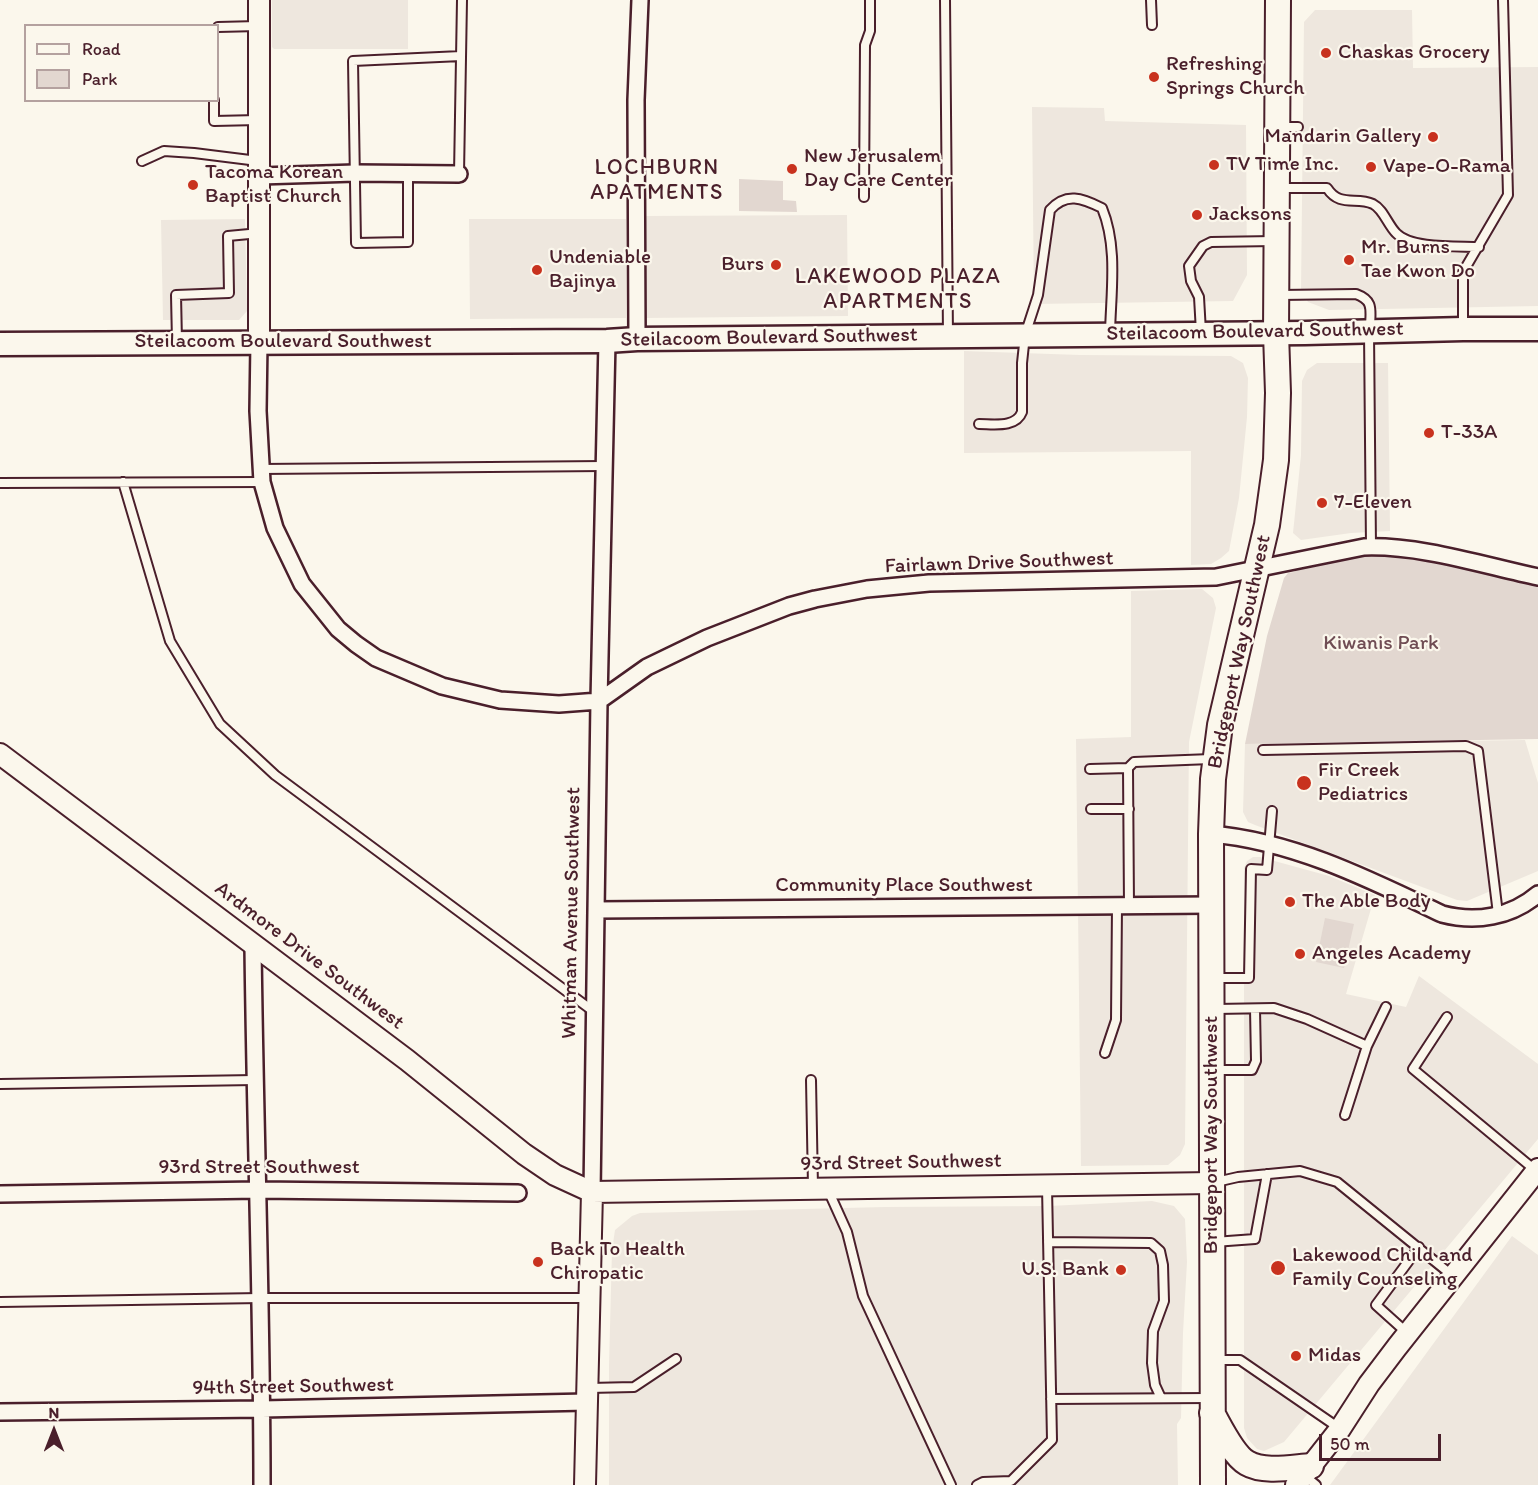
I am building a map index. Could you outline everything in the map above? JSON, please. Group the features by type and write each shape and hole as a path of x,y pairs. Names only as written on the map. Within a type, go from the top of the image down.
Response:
{"main road":[{"name":"Bridgeport Way Southwest","path":"1213,1485 1211,834 1213,779 1221,725 1267,525 1276,460 1277,188 1287,127 1278,0"},
{"name":"Steilacoom Boulevard Southwest","path":"0,344 607,341 1276,333 1463,328 1538,329"},
{"path":"1212,1406 1237,1454 1247,1463 1307,1478"}],"street":[{"path":"259,342 260,0"},
{"path":"637,339 636,100 640,0"},
{"path":"260,169 459,174"},
{"name":"Whitman Avenue Southwest","path":"585,1485 597,910 598,700 607,341"},
{"name":"Fairlawn Drive Southwest","path":"259,342 258,411 262,476 275,528 302,584 338,629 376,658 442,686 500,700 559,704 598,700 647,667 707,638 815,599 867,590 919,584 1216,577 1258,567 1371,547 1401,548 1538,577"},
{"name":"Ardmore Drive Southwest","path":"0,754 407,1060 524,1154 555,1175 592,1192"},
{"path":"1211,834 1237,836 1306,854 1442,914 1461,919 1478,919 1513,910 1538,894"},
{"name":"Community Place Southwest","path":"597,910 1211,905"},
{"path":"253,945 261,1298 262,1485"},
{"path":"1307,1478 1369,1384 1537,1170"},
{"name":"93rd Street Southwest","path":"592,1192 1212,1183"},
{"name":"93rd Street Southwest","path":"0,1194 258,1190 518,1193"},
{"name":"94th Street Southwest","path":"0,1412 262,1409 587,1395"}],"lane":[{"path":"459,174 462,0"},
{"path":"864,197 865,45 870,31 870,0"},
{"path":"945,0 948,336"},
{"path":"1151,0 1152,25"},
{"path":"1463,328 1463,272 1508,195 1503,0"},
{"path":"219,27 260,26"},
{"path":"408,174 408,242 356,243 353,61 461,56"},
{"path":"214,102 214,121 260,120"},
{"path":"142,161 164,151 194,153 260,169"},
{"path":"1277,188 1327,188 1332,196 1347,201 1372,203 1379,208 1397,234 1407,241 1479,247"},
{"path":"979,424 1012,423 1020,418 1025,335 1038,295 1050,210 1059,200 1071,198 1088,201 1102,208 1108,223 1112,248 1110,334"},
{"path":"177,343 176,295 229,293 228,236 260,233"},
{"path":"1201,334 1199,297 1189,273 1189,266 1203,246 1211,242 1276,241"},
{"path":"1276,295 1356,294 1367,299 1370,304 1371,547"},
{"path":"0,483 123,482 604,466"},
{"path":"123,482 170,641 220,724 275,775 595,1012"},
{"path":"1263,750 1466,746 1478,751 1498,914"},
{"path":"1090,769 1128,768 1134,762 1147,760 1216,759"},
{"path":"1105,1053 1116,1020 1129,809 1128,768"},
{"path":"1091,809 1129,809"},
{"path":"1211,978 1249,978 1251,869 1267,870 1272,811"},
{"path":"1345,1114 1367,1046 1386,1007"},
{"path":"1212,1009 1274,1008 1307,1019 1367,1046"},
{"path":"1212,1070 1252,1070 1256,1061 1255,1009"},
{"path":"1447,1017 1413,1069 1537,1170"},
{"path":"0,1084 255,1080"},
{"path":"811,1080 820,1189 847,1232 863,1296 951,1485"},
{"path":"1212,1183 1238,1177 1300,1171 1337,1182 1453,1276"},
{"path":"1212,1242 1255,1239 1267,1174"},
{"path":"977,1485 983,1482 1011,1481 1052,1440 1047,1185"},
{"path":"1048,1242 1151,1243 1160,1251 1163,1265 1164,1301 1153,1331 1152,1363 1155,1385 1161,1398"},
{"path":"1407,1334 1376,1305 1419,1247"},
{"path":"0,1302 261,1298 590,1298"},
{"path":"587,1395 634,1387 676,1359"},
{"path":"1212,1360 1240,1360 1340,1429"},
{"path":"1051,1399 1161,1398 1212,1406"}],"shaded area":[{"path":"272,0 408,0 408,49 274,49 272,47"},
{"path":"1315,10 1412,10 1413,68 1538,67 1538,306 1329,310 1308,302 1301,291 1304,22"},
{"path":"1032,107 1104,108 1105,121 1246,125 1247,275 1233,301 1034,304"},
{"path":"847,215 848,316 646,318 646,216"},
{"path":"245,219 247,311 239,320 163,320 161,220"},
{"path":"469,219 626,219 626,318 470,319"},
{"path":"964,351 1080,355 1231,356 1243,363 1248,378 1247,417 1239,498 1229,551 1211,564 1191,565 1191,451 964,453"},
{"path":"1317,363 1388,363 1390,531 1351,533 1301,540 1293,533 1301,455 1302,381 1307,370"},
{"path":"1202,589 1213,598 1216,608 1189,742 1185,1144 1180,1155 1168,1165 1081,1166 1076,739 1131,737 1131,591"},
{"path":"1525,740 1538,783 1538,871 1467,901 1457,900 1255,825 1248,822 1243,812 1245,744"},
{"path":"1253,857 1329,876 1375,895 1346,994 1406,1007 1419,976 1538,1064 1538,1139 1284,1442 1264,1451 1257,1449 1247,1438 1244,1428 1244,868 1247,861"},
{"path":"1152,1201 1174,1206 1185,1219 1187,1262 1181,1418 1177,1424 1178,1485 609,1485 612,1250 615,1230 632,1216 640,1213 885,1207 1049,1206"},
{"path":"1512,1236 1538,1255 1538,1485 1330,1485"}],"green space":[{"path":"739,179 783,181 783,200 796,201 797,212 739,211"},
{"name":"Kiwanis Park","path":"1364,547 1538,577 1538,739 1245,744 1267,636 1284,578 1311,558"},
{"path":"1325,918 1354,924 1344,968 1316,962"}],"place":[{"name":"Chaskas Grocery","path":"1326,53"},
{"name":"Refreshing Springs Church","path":"1154,77"},
{"name":"Mandarin Gallery","path":"1433,137"},
{"name":"TV Time Inc.","path":"1214,165"},
{"name":"Vape-O-Rama","path":"1371,167"},
{"name":"New Jerusalem Day Care Center","path":"792,169"},
{"name":"Tacoma Korean Baptist Church","path":"193,185"},
{"name":"Jacksons","path":"1197,215"},
{"name":"Mr. Burns Tae Kwon Do","path":"1349,260"},
{"name":"Burs","path":"776,265"},
{"name":"Undeniable Bajinya","path":"537,270"},
{"name":"T-33A","path":"1429,433"},
{"name":"7-Eleven","path":"1322,503"},
{"name":"Fir Creek Pediatrics","path":"1304,783"},
{"name":"The Able Body","path":"1290,902"},
{"name":"Angeles Academy","path":"1300,954"},
{"name":"Back To Health Chiropatic","path":"538,1262"},
{"name":"Lakewood Child and Family Counseling","path":"1278,1268"},
{"name":"U.S. Bank","path":"1121,1270"},
{"name":"Midas","path":"1296,1356"}],"district":[{"name":"LOCHBURN APATMENTS","path":"657,180"},
{"name":"LAKEWOOD PLAZA APARTMENTS","path":"898,290"}]}
